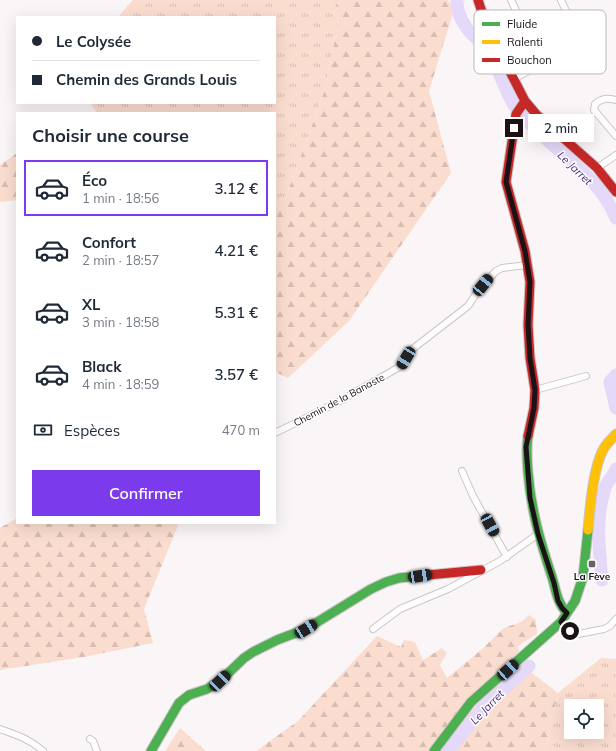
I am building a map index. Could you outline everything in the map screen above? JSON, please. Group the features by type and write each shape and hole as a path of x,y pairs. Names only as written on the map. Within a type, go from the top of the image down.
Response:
{"street":[{"path":"478,0 481,10"},
{"path":"511,0 516,10"},
{"path":"561,0 565,10"},
{"path":"510,74 521,107 506,182 528,265 530,282 528,325 530,358 535,390 534,408 526,447 530,498 538,534 554,583 558,601 567,613"},
{"path":"513,79 523,74"},
{"path":"616,100 604,98 595,104 594,110 616,136"},
{"path":"521,107 536,114 597,168 616,192"},
{"path":"597,168 616,155"},
{"name":"Chemin de la Banaste","path":"276,433 340,401 401,366 410,351 468,306 478,291 496,271 502,268 528,265"},
{"path":"535,390 586,376"},
{"path":"434,751 471,702 561,622 575,601 583,577 590,506 596,472 604,449 615,435"},
{"path":"462,471 473,496 507,557"},
{"path":"373,629 400,609 448,588 507,557 538,534"},
{"path":"151,751 180,703 189,696 207,689 220,681 244,658 253,652 277,640 306,629 386,582 398,578 481,570"},
{"path":"561,622 570,631 578,634 604,629 610,626 616,619"},
{"path":"0,728 27,739 43,751"},
{"path":"90,739 93,741 97,751"}],"green space":[{"path":"133,0 335,0 339,21 324,92 285,200 276,206 276,112 96,112 91,104 276,104 276,16 119,16"},
{"path":"335,0 448,0 454,10 429,91 451,173 349,321 288,378 276,372 276,206 285,200 324,92 339,21"},
{"path":"16,154 16,200 0,202 0,165"},
{"path":"16,519 16,524 179,524 144,609 153,643 84,657 0,670 0,528"},
{"path":"529,615 536,620 537,634 518,646 523,666 558,693 545,751 256,751 298,721 377,636 401,647 404,640 415,642 423,660 442,648 447,653 440,665 447,678 481,650 504,628 521,622"},
{"path":"601,658 616,659 616,751 545,751 558,693"},
{"path":"180,728 206,751 165,751"}],"waterway":[{"name":"Le Jarret","path":"457,0 458,11 464,25 474,36"},
{"name":"Le Jarret","path":"500,74 514,105 537,131 576,165 599,189 616,218"},
{"name":"Le Jarret","path":"616,375 610,382 616,408"},
{"name":"Le Jarret","path":"602,580 599,533 600,511 606,485 616,469"},
{"name":"Le Jarret","path":"448,751 483,708 529,666"}],"traffic: fast":[{"path":"528,436 527,449 529,486 534,512 557,596 567,613"},
{"path":"434,751 471,702 561,622 575,601 583,577 588,530"},
{"path":"151,751 179,703 189,695 207,689 220,681 244,658 253,652 277,640 306,629 371,589 386,582 399,578 428,575"}],"traffic: slow":[{"path":"588,530 597,466 604,448 616,434"}],"traffic: jam":[{"path":"478,0 481,10"},
{"path":"511,74 525,101 536,114 597,168 616,192"},
{"path":"525,101 516,114 506,182 525,251 530,282 528,325 530,358 535,390 534,408 528,436"},
{"path":"428,575 481,570"}],"place":[{"name":"La Fève","path":"592,564"}],"route":[{"path":"514,128 506,172 506,182 525,251 530,282 528,325 530,358 535,390 534,408 526,447 530,498 538,534 554,583 558,601 567,613 561,622 570,631"}]}
